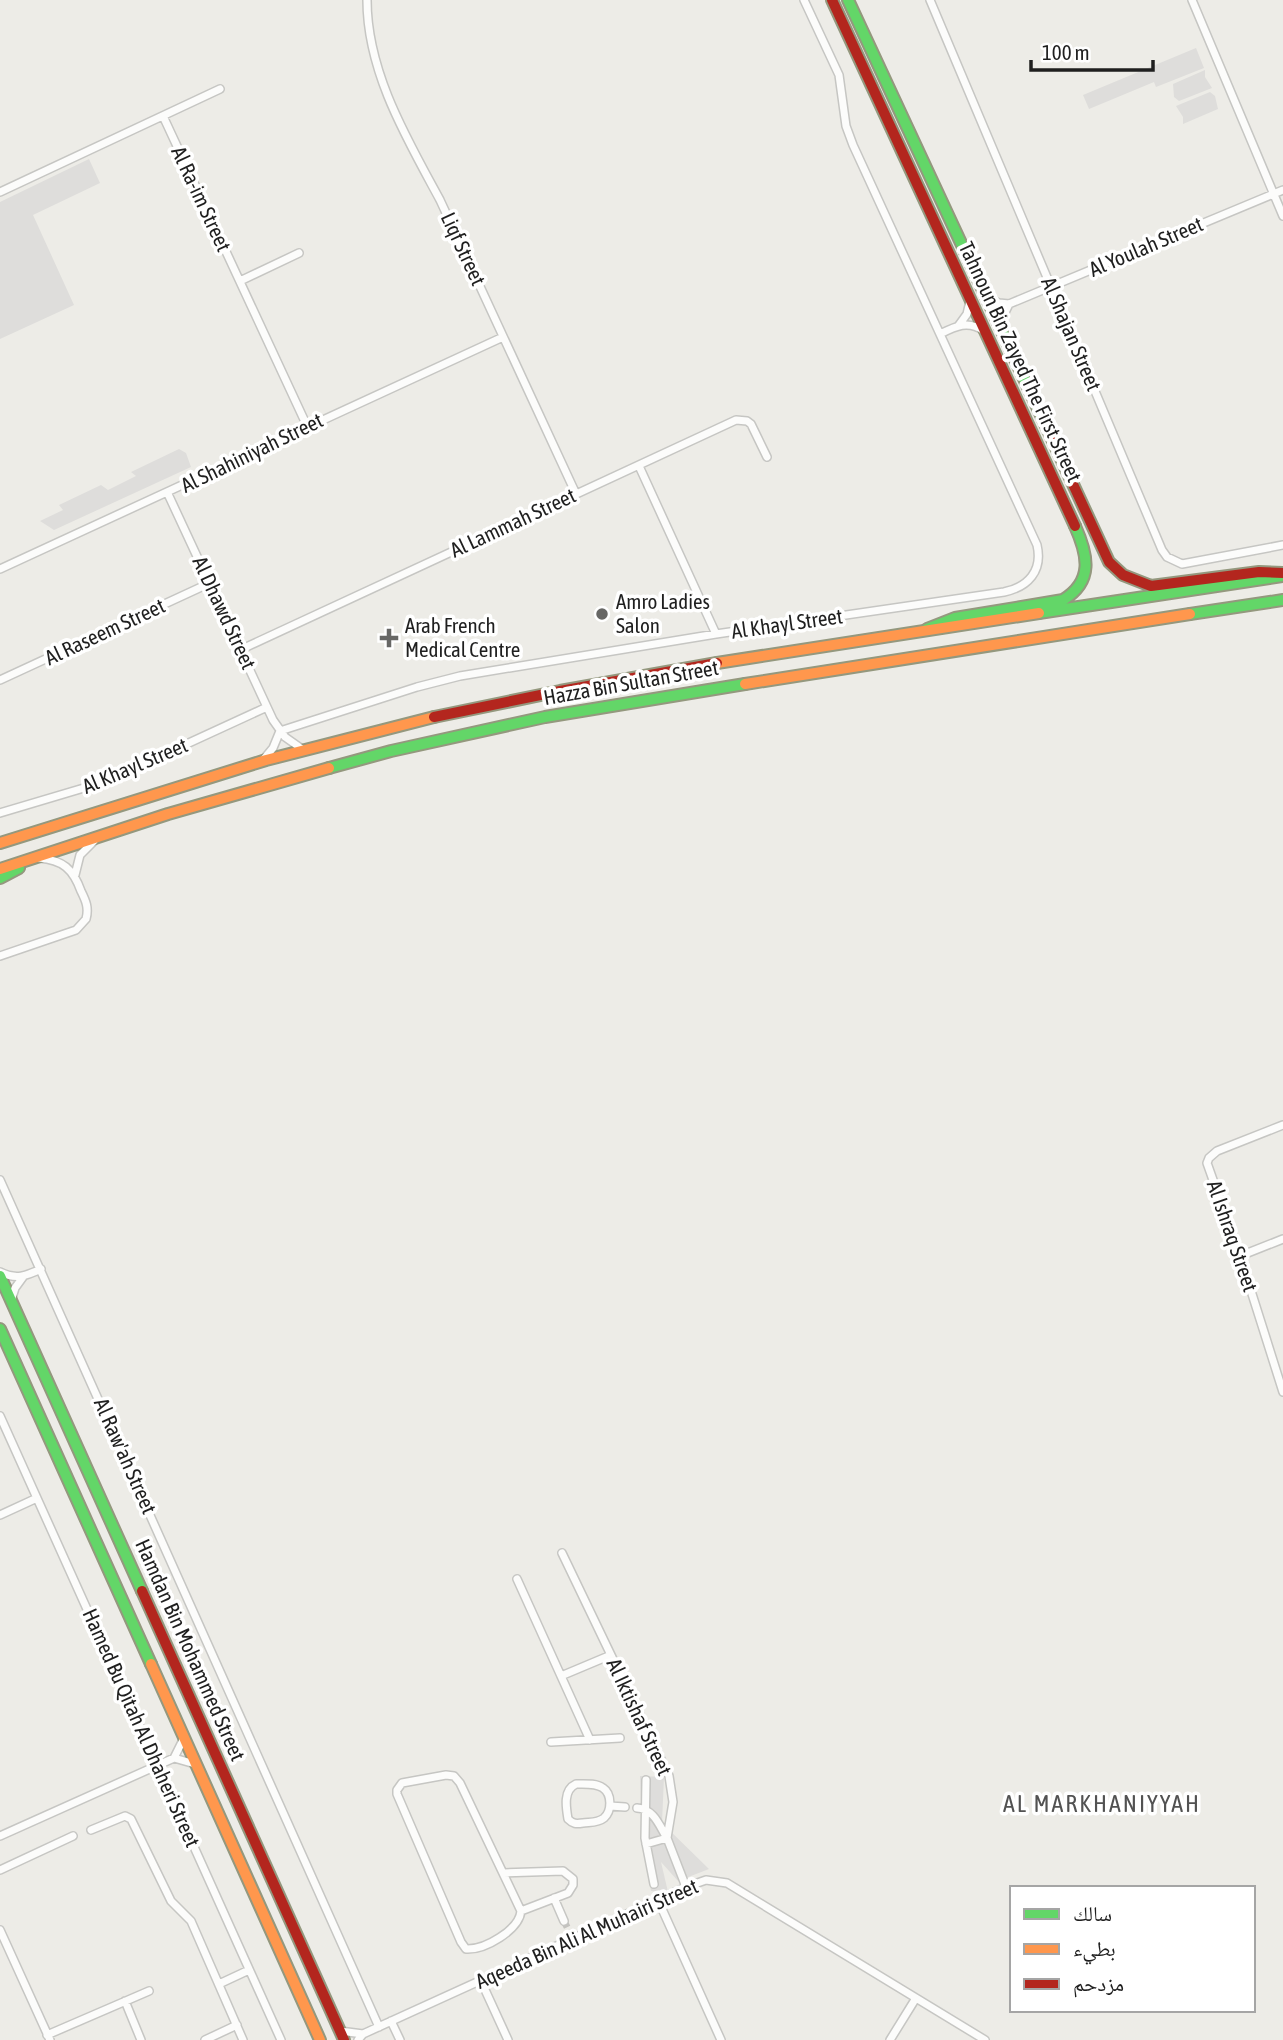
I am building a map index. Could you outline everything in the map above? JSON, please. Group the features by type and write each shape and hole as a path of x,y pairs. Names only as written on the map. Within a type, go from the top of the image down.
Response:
{"main road":[{"name":"Tahnoun Bin Zayed The First Street","path":"832,0 1087,557 1086,576 1076,591 1063,600 955,618 918,633"},
{"name":"Tahnoun Bin Zayed The First Street","path":"848,0 1103,553 1116,569 1134,581 1151,586 1259,572 1283,574"},
{"name":"Hazza Bin Sultan Street","path":"0,843 261,761 424,719 591,685 1283,574"},
{"name":"Hazza Bin Sultan Street","path":"0,869 104,834 321,769 545,717 834,669 1283,600"},
{"path":"0,836 18,837"},
{"path":"0,878 31,859"},
{"name":"Hamdan Bin Mohammed Street","path":"0,1274 342,2035"},
{"name":"Hamdan Bin Mohammed Street","path":"0,1329 320,2040"}],"street":[{"name":"Liqf Street","path":"367,0 371,43 387,93 440,200 576,494"},
{"name":"Al Khayl Street","path":"280,731 460,676 716,634 1004,592 1023,586 1031,579 1039,561 1037,545 850,136 844,116 839,75 804,0"},
{"name":"Al Shajan Street","path":"930,0 1167,557 1182,564 1283,545"},
{"path":"1192,0 1283,216"},
{"path":"0,192 220,89"},
{"name":"Al Ra-im Street","path":"163,116 307,426"},
{"name":"Al Youlah Street","path":"1009,304 1283,190"},
{"path":"240,281 299,253"},
{"path":"985,297 1009,304 999,326"},
{"path":"940,334 958,325 967,314 970,301"},
{"path":"958,325 972,325 984,331"},
{"name":"Al Shahiniyah Street","path":"0,569 169,494 307,426 503,337"},
{"name":"Al Lammah Street","path":"242,649 742,419 751,424 767,457"},
{"path":"639,466 716,634"},
{"name":"Al Dhawd Street","path":"169,494 267,707 280,731 290,742 303,749"},
{"name":"Al Raseem Street","path":"0,680 210,583"},
{"name":"Al Khayl Street","path":"0,813 104,782 267,707"},
{"path":"261,761 273,748 280,731"},
{"path":"75,875 80,855 104,834"},
{"path":"0,956 76,930 86,919 87,904 75,875 60,862 31,859"},
{"name":"Al Ishraq Street","path":"1283,1125 1217,1151 1209,1158 1208,1168 1240,1256 1283,1392"},
{"name":"Al Raw'ah Street","path":"0,1180 379,2027"},
{"path":"1240,1256 1283,1239"},
{"path":"0,1274 23,1277 41,1269"},
{"path":"11,1301 15,1288 23,1277"},
{"name":"Hamed Bu Qitah Al Dhaheri Street","path":"0,1416 281,2040"},
{"path":"0,1515 37,1498"},
{"name":"Al Iktishaf Street","path":"562,1553 669,1776 673,1802 667,1838"},
{"path":"517,1579 590,1740"},
{"path":"561,1676 611,1655"},
{"path":"0,1836 174,1758 184,1738"},
{"path":"551,1742 620,1738"},
{"path":"174,1758 197,1765"},
{"path":"446,1776 458,1779 504,1873 521,1911 519,1919 496,1940 475,1949 463,1947 397,1794 399,1786 402,1783 446,1776"},
{"path":"646,1780 641,1808 654,1884"},
{"path":"576,1784 600,1786 608,1794 610,1806 607,1815 597,1822 572,1823 567,1816 568,1791 576,1784"},
{"path":"610,1806 625,1807"},
{"path":"641,1808 658,1821 686,1886"},
{"path":"91,1829 122,1817 130,1817 171,1901 191,1921 243,2040"},
{"path":"0,1870 74,1836"},
{"path":"646,1843 667,1838"},
{"path":"504,1873 566,1872 573,1879 568,1893 521,1911"},
{"name":"Aqeeda Bin Ali Al Muhairi Street","path":"342,2035 361,2037 686,1886 706,1880 727,1883 985,2040"},
{"path":"554,1898 564,1921"},
{"path":"658,1900 721,2040"},
{"path":"0,1930 49,2037 149,1991"},
{"path":"569,1931 572,1940"},
{"path":"219,1984 249,1970"},
{"path":"481,1982 508,2040"},
{"path":"890,2040 916,1997"},
{"path":"125,2001 141,2040"},
{"path":"391,2021 400,2040"},
{"path":"205,2040 237,2025"}],"shaded area":[{"path":"1196,48 1204,68 1156,87 1154,82 1089,109 1083,95"},
{"path":"1205,70 1205,77 1212,88 1179,101 1174,97 1173,84"},
{"path":"1210,92 1215,96 1218,109 1183,124 1183,117 1176,106"},
{"path":"89,159 100,183 33,215 74,305 0,339 0,202"},
{"path":"179,449 186,453 191,467 54,530 40,521 63,510 59,505 101,485 108,490 136,476 131,472"},
{"path":"640,1776 664,1777 662,1823 709,1869 678,1881 661,1862 668,1892 651,1891 643,1851"}],"tunnel":[{"path":"564,1921 569,1931"}],"traffic: fast":[{"path":"848,0 1047,428"},
{"path":"927,629 955,618 1063,600 1080,584 1086,567 1083,547 1075,526"},
{"path":"1039,613 1283,576"},
{"path":"1190,614 1283,600"},
{"path":"329,768 391,751 545,717 745,684"},
{"path":"0,878 19,868"},
{"path":"0,1276 142,1591"},
{"path":"0,1329 151,1664"}],"traffic: slow":[{"path":"717,663 1039,613"},
{"path":"745,684 1190,614"},
{"path":"0,843 266,760 434,717"},
{"path":"0,869 168,814 329,768"},
{"path":"151,1664 320,2040"}],"traffic: jam":[{"path":"832,0 1075,526"},
{"path":"1047,428 1109,562 1123,575 1151,586 1259,572 1283,573"},
{"path":"434,717 717,663"},
{"path":"142,1591 344,2040"}],"place":[{"name":"Amro Ladies Salon","path":"602,614"},
{"name":"Arab French Medical Centre","path":"389,638"}],"district":[{"name":"AL MARKHANIYYAH","path":"1102,1804"}]}
